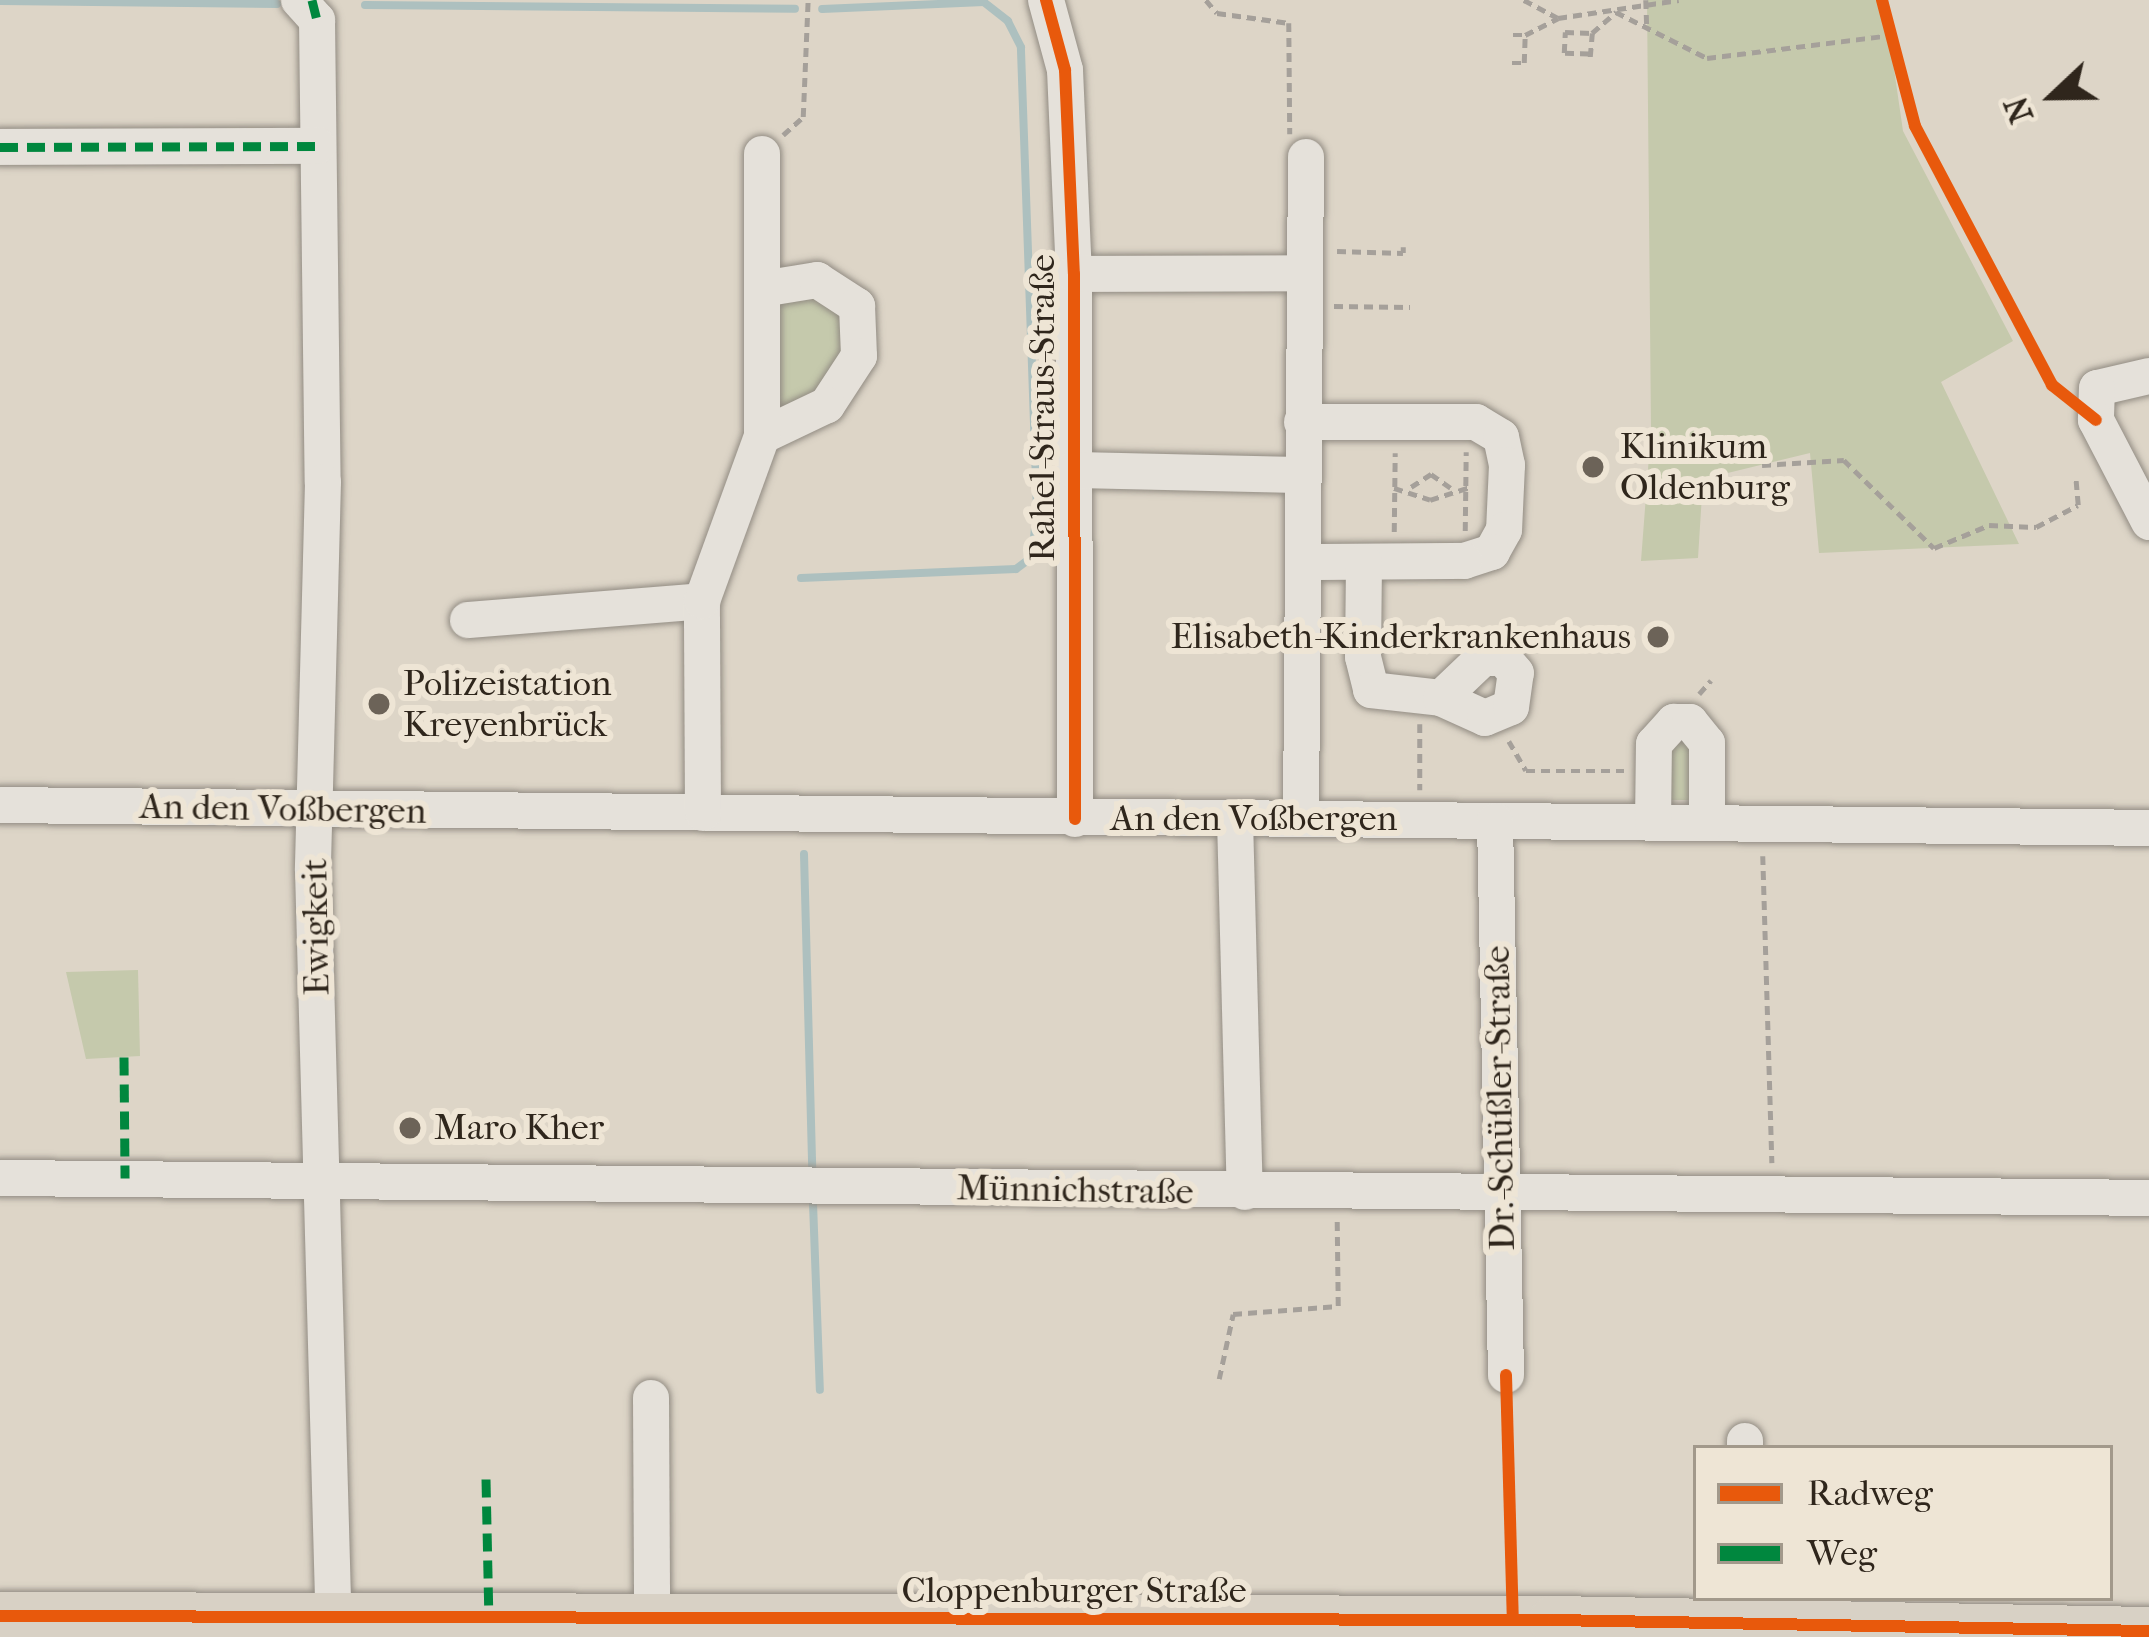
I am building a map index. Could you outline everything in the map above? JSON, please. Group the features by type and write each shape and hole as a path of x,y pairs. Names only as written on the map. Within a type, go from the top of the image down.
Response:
{"main road":[{"name":"Cloppenburger Straße","path":"0,1616 334,1628 652,1619 1115,1630 1390,1629 1751,1611 1974,1633 2149,1631"}],"street":[{"name":"Rahel-Straus-Straße","path":"1046,0 1065,70 1074,274 1075,819"},
{"name":"Ewigkeit","path":"308,10 318,146 318,811 334,1628"},
{"path":"0,147 318,146"},
{"path":"703,813 702,601 762,436 762,154"},
{"path":"1300,819 1306,157"},
{"path":"1074,274 1304,276"},
{"path":"762,289 818,280 857,306 859,356 827,405 762,436"},
{"path":"2149,376 2097,388 2096,420 2149,522"},
{"path":"1302,422 1467,420 1501,437 1505,489 1498,541 1492,552 1464,561 1304,562"},
{"path":"1073,470 1301,475"},
{"path":"1379,562 1366,680 1381,696 1430,699 1475,718 1495,716 1511,707 1518,688 1503,658 1473,663 1430,699"},
{"path":"469,620 702,601"},
{"path":"1653,823 1661,729 1674,722 1699,728 1707,742 1707,823"},
{"name":"An den Voßbergen","path":"0,805 2149,829"},
{"path":"1235,819 1245,1192"},
{"name":"Dr.-Schüßler-Straße","path":"1495,820 1507,1375"},
{"name":"Münnichstraße","path":"0,1178 2149,1198"},
{"path":"651,1398 652,1619"}],"path":[{"path":"762,154 803,118 808,0"},
{"path":"1206,0 1217,13 1288,23 1290,102"},
{"path":"1524,0 1558,18"},
{"path":"1646,0 1647,29"},
{"path":"1513,35 1525,35 1558,18 1646,9 1679,0"},
{"path":"1616,12 1707,58 1892,34"},
{"path":"1592,33 1590,56 1564,53 1565,32 1592,33 1616,12"},
{"path":"1512,63 1524,63 1525,35"},
{"path":"1304,276 1403,253 1402,247"},
{"path":"1304,276 1410,307"},
{"path":"1464,561 1467,420"},
{"path":"1379,562 1394,488 1395,421"},
{"path":"1762,465 1844,460 1934,548 1989,525 2036,526 2078,505 2076,480"},
{"path":"1394,488 1411,487 1430,474 1451,488"},
{"path":"1411,487 1430,500 1451,488 1505,489"},
{"path":"1420,820 1430,699"},
{"path":"1495,716 1526,771 1654,770"},
{"path":"1762,823 1773,1198"},
{"path":"1220,1379 1233,1314 1338,1306 1337,1194"},
{"path":"1507,1375 1513,1620"}],"green space":[{"path":"1647,0 1884,0 1903,131 2013,341 1941,382 2019,544 1819,553 1810,453 1703,479 1698,558 1641,561 1651,430"},
{"path":"762,289 857,306 859,356 762,436"},
{"path":"1674,737 1687,737 1694,749 1693,800 1665,800"},
{"path":"138,970 140,1056 86,1059 66,972"}],"waterway":[{"path":"0,1 277,4"},
{"path":"801,578 1016,569 1032,557 1037,509 1021,47 1008,21 984,2 822,9"},
{"path":"365,5 795,9"},
{"path":"804,854 812,1168"},
{"path":"813,1203 820,1390"}],"marked path":[{"path":"312,0 317,20"},
{"path":"0,147 318,146"},
{"path":"124,1057 125,1178"},
{"path":"486,1479 489,1619"}],"cycle path":[{"path":"1046,0 1065,70 1074,274 1075,819"},
{"path":"1882,0 1915,126 2052,385 2096,420"},
{"path":"1506,1375 1513,1620"},
{"path":"0,1616 1553,1620 2149,1631"}],"place":[{"name":"Klinikum Oldenburg","path":"1593,467"},
{"name":"Elisabeth-Kinderkrankenhaus","path":"1658,637"},
{"name":"Polizeistation Kreyenbrück","path":"379,704"},
{"name":"Maro Kher","path":"410,1128"}]}
